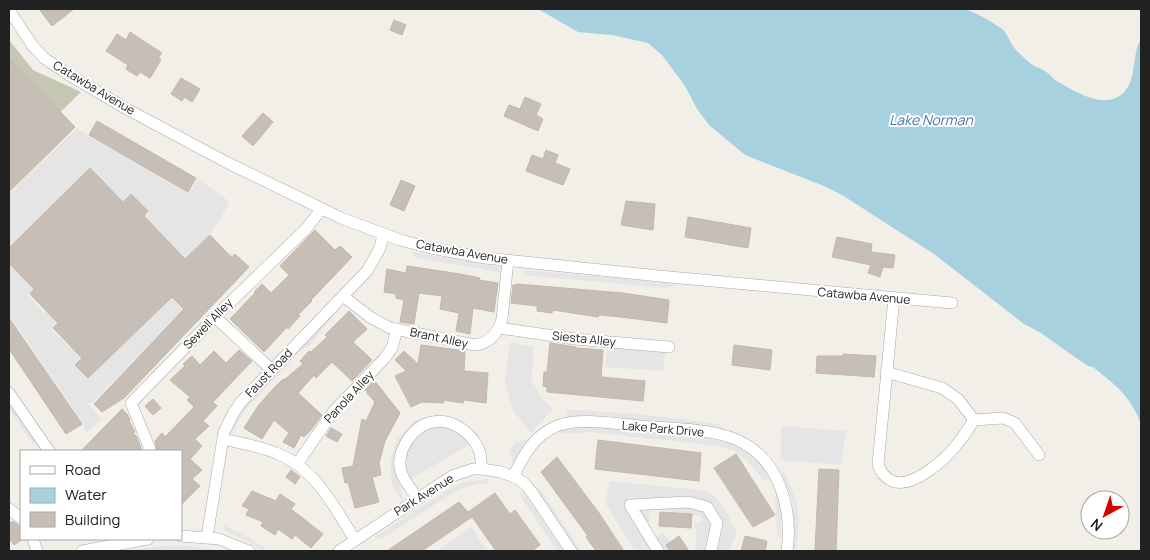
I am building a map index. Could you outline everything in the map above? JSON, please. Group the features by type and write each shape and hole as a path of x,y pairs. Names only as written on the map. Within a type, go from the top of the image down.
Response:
{"street":[{"name":"Catawba Avenue","path":"9,10 32,45 44,58 69,75 125,108 226,162 341,218 383,234 430,248 508,260 952,304"},
{"name":"Sewell Alley","path":"149,450 131,404 215,316 307,228 321,208"},
{"name":"Faust Road","path":"207,537 223,438 226,427 234,412 358,281 380,248 383,234"},
{"path":"499,328 502,319 508,260"},
{"name":"Brant Alley","path":"343,296 370,317 390,328 475,345 492,338 499,328"},
{"path":"894,298 878,464 880,471 892,481 901,484 910,482 947,455 974,420"},
{"path":"215,316 272,370"},
{"name":"Siesta Alley","path":"499,328 575,339 670,347"},
{"name":"Panola Alley","path":"297,464 333,412 384,360 392,348 397,329"},
{"path":"886,372 942,388 958,398 974,420"},
{"path":"9,392 48,450"},
{"path":"974,420 1003,418 1015,423 1039,455"},
{"path":"417,498 401,472 400,460 403,449 409,438 419,428 432,422 445,422 459,427 471,436 480,451 482,468 513,477 525,484 571,551"},
{"name":"Lake Park Drive","path":"513,477 528,448 540,435 558,426 580,422 701,431 734,439 756,452 773,472 782,489 788,517 787,551"},
{"path":"223,438 275,452 297,464 314,478 336,508 355,540"},
{"name":"Park Avenue","path":"339,551 452,476 482,468"},
{"path":"658,551 630,505 688,502 707,507 717,523 711,551"},
{"path":"9,510 20,517"},
{"path":"182,536 207,537 229,542 249,551"},
{"path":"82,551 141,540"}],"shaded area":[{"path":"9,40 33,70 81,92 9,162"},
{"path":"77,128 88,136 190,192 198,179 230,202 210,235 75,365 88,378 221,251 236,255 93,402 88,404 102,419 86,433 83,423 9,315 9,263 23,277 112,191 91,170 9,249 9,194","holes":["131,194 148,211 148,215 44,313 28,295","171,250 69,347 52,330 53,328"]},
{"path":"412,252 497,266 503,273 414,257"},
{"path":"524,270 678,285 665,288 523,275"},
{"path":"328,313 332,317 310,345 299,352 243,413 232,434 231,419"},
{"path":"608,341 666,346 663,371 605,367"},
{"path":"510,342 533,347 532,381 542,398 553,409 531,433 514,412 505,384"},
{"path":"9,401 37,442 33,444 9,409"},
{"path":"566,410 639,414 719,424 723,431 589,415 567,418"},
{"path":"437,415 459,420 479,434 467,446 400,485 403,502 392,484 390,461 397,440 414,421"},
{"path":"589,426 706,438 728,443 747,452 762,465 770,478 764,481 748,461 734,451 719,446 589,432 562,434 557,431"},
{"path":"782,426 846,431 841,465 780,460"},
{"path":"528,439 513,463 509,452 515,442"},
{"path":"781,472 786,474 797,504 799,522 796,551 792,551 794,514 792,499"},
{"path":"488,479 487,484 476,484 454,492 382,539 374,537 451,488 463,482"},
{"path":"610,481 708,491 723,505 737,534 729,551 695,551 697,534 694,524 703,521 701,516 657,509 651,511 648,516 650,520 645,526 655,538 664,533 676,551 635,551 605,503"},
{"path":"533,488 540,489 581,551 577,551"},
{"path":"520,492 527,497 563,551 557,551 523,500"},
{"path":"778,492 781,510 781,539 777,535 775,498"},
{"path":"223,525 251,539 269,551 262,551 249,542 225,531"},
{"path":"471,527 487,551 437,551"},
{"path":"184,545 221,551 131,550 161,546"}],"water":[{"name":"Lake Norman","path":"538,9 965,10 981,16 1001,28 1014,48 1023,57 1058,82 1080,94 1106,100 1114,99 1121,95 1130,83 1136,52 1141,39 1141,424 1127,398 1101,373 1041,333 1024,324 934,254 842,195 745,155 709,125 697,109 685,86 662,55 648,43 612,35 578,32"}],"building":[{"path":"39,9 74,9 52,26"},
{"path":"394,20 406,25 402,35 390,30"},
{"path":"130,32 162,53 158,58 161,60 150,78 140,72 137,76 126,69 128,65 106,51 117,34 126,40"},
{"path":"9,59 75,127 9,192"},
{"path":"181,78 200,89 192,102 184,97 182,101 171,94"},
{"path":"525,97 541,104 536,115 543,119 538,131 504,116 509,105 520,109"},
{"path":"263,113 273,122 253,146 242,136"},
{"path":"97,121 196,178 188,192 89,135"},
{"path":"546,150 558,155 555,163 570,169 563,185 526,171 532,155 543,159"},
{"path":"90,168 123,202 131,194 148,211 144,216 185,259 210,235 232,258 235,254 249,267 124,398 102,412 94,404 184,309 172,297 88,378 75,365 82,358 53,328 58,323 30,294 34,289 9,263 9,248"},
{"path":"401,180 415,186 404,211 390,205"},
{"path":"626,201 655,204 653,230 621,225"},
{"path":"688,217 751,228 748,248 685,237"},
{"path":"315,230 335,250 340,246 352,257 311,300 288,329 287,327 264,352 230,319 262,284 271,293 289,275 280,266"},
{"path":"837,237 872,244 871,252 895,255 893,268 883,267 880,277 868,273 871,265 832,257"},
{"path":"407,266 460,274 498,283 494,312 473,308 470,334 456,331 459,313 440,309 442,296 419,293 414,324 400,322 404,300 396,298 396,294 384,292 387,269 406,273"},
{"path":"513,285 623,293 669,300 667,323 599,315 598,317 553,310 552,313 537,311 537,306 511,303"},
{"path":"349,311 367,329 353,342 372,360 352,381 332,362 316,378 314,375 298,393 322,415 311,430 304,437 301,435 294,448 283,442 289,433 274,420 262,439 244,428 258,406 272,390 303,364 300,361 327,337 325,335"},
{"path":"9,318 82,424 66,434 9,349"},
{"path":"550,343 576,348 603,350 601,377 645,381 643,401 547,392 547,387 543,386 544,372 547,372"},
{"path":"421,345 465,351 464,371 488,373 486,403 464,400 463,403 443,400 444,403 422,402 411,407 395,376 406,371 395,360 404,351 418,364"},
{"path":"734,345 772,350 770,370 732,365"},
{"path":"239,350 252,361 213,402 217,406 203,421 209,426 195,439 202,446 190,459 202,470 192,479 200,486 182,504 182,450 157,450 155,441 162,433 165,437 194,407 187,400 190,397 170,380 185,366 183,364 192,356 200,365 214,351 226,363"},
{"path":"843,354 876,356 874,377 816,373 817,356 843,356"},
{"path":"374,380 400,413 385,441 379,463 381,475 372,477 379,502 355,508 348,482 345,483 342,468 353,466 362,419 366,421 375,402 367,393 368,388 365,390"},
{"path":"153,399 161,408 153,415 145,406"},
{"path":"122,409 130,420 135,432 133,433 137,437 141,448 141,450 82,450"},
{"path":"331,428 342,434 337,442 326,436"},
{"path":"598,440 701,453 699,481 595,469"},
{"path":"736,454 775,515 753,527 714,468"},
{"path":"557,457 599,513 624,551 596,551 586,537 588,536 541,472"},
{"path":"819,469 839,470 836,551 815,551"},
{"path":"291,470 300,477 295,484 286,477"},
{"path":"252,491 276,501 280,494 295,504 291,509 323,534 311,548 295,535 292,539 278,529 275,535 261,526 263,522 246,515 249,509 242,506"},
{"path":"495,493 510,514 515,510 540,545 532,551 496,551 472,517 422,551 387,551 459,502 468,512"},
{"path":"660,512 692,514 691,528 659,526"},
{"path":"13,521 20,526 21,540 14,545 9,538 9,524"},
{"path":"679,536 689,551 670,551 666,545"},
{"path":"745,536 767,541 765,551 741,551"}]}
